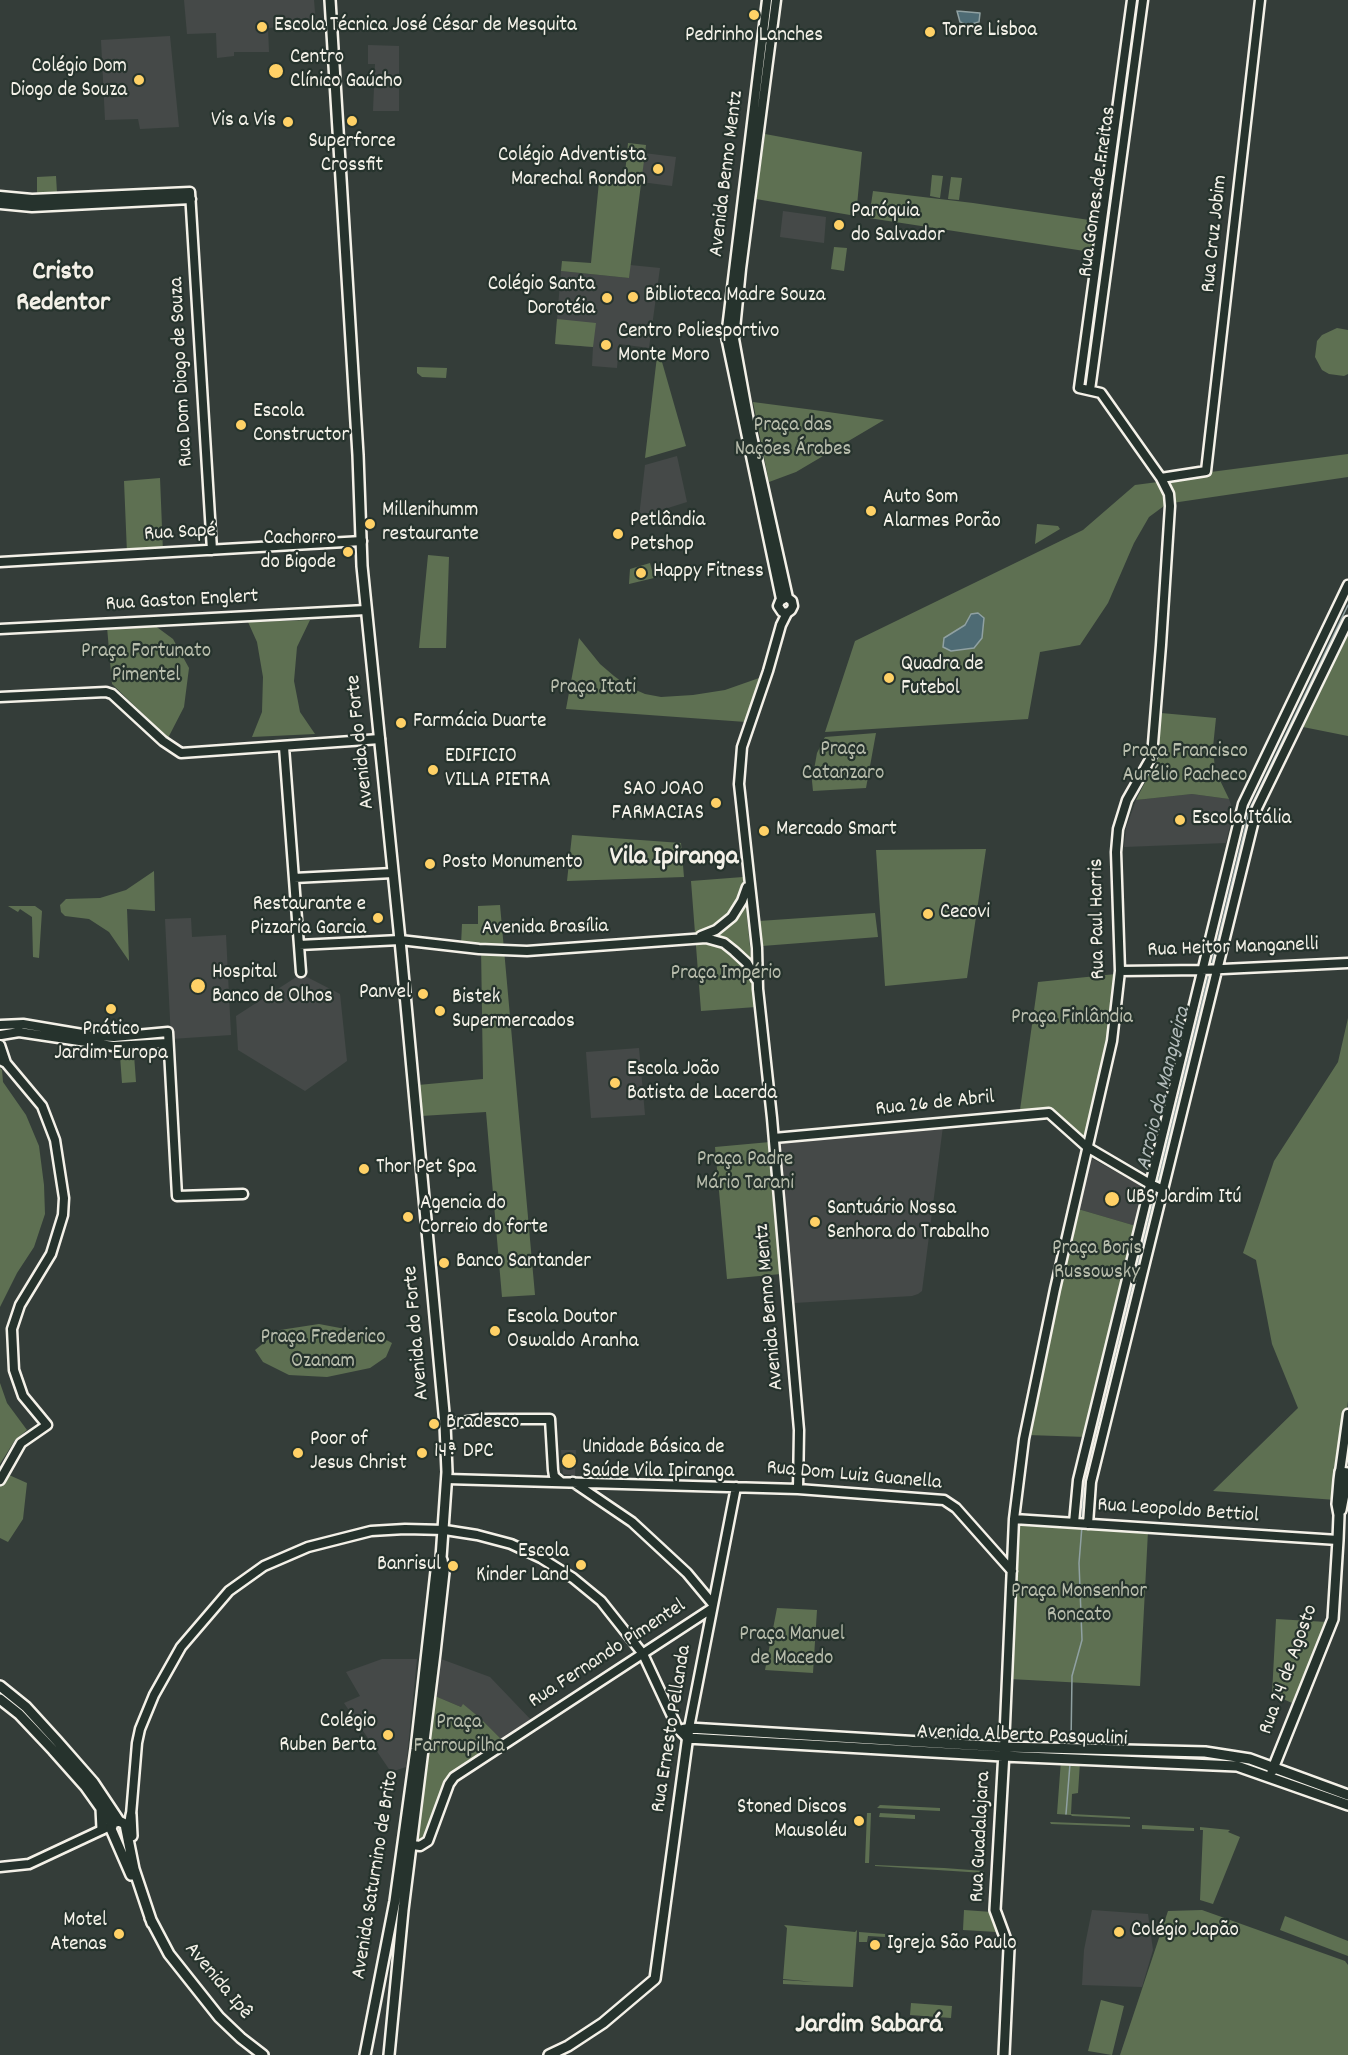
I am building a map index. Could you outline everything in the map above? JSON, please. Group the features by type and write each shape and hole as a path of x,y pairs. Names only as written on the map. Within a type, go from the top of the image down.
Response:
{"main road":[{"name":"Avenida do Forte","path":"330,0 362,566 400,940 445,1424 447,1479"},
{"name":"Rua 24 de Agosto","path":"1272,1771 1333,1619 1339,1515 1337,1504 1345,1476"},
{"name":"Avenida Saturnino de Brito","path":"388,2055 407,1844 431,1652 444,1572 441,1558 445,1530 447,1479"},
{"path":"0,1686 26,1707 93,1782 117,1827"},
{"path":"0,1699 19,1714 85,1786 117,1827"},
{"name":"Avenida Alberto Pasqualini","path":"689,1728 1204,1763 1272,1771 1348,1795"},
{"name":"Rua Ernesto Pellanda","path":"549,2055 568,2046 603,2023 655,1978 689,1728"},
{"name":"Avenida Alberto Pasqualini","path":"687,1738 1004,1751"},
{"name":"Rua Guadalajara","path":"1004,1751 995,1910 1009,1946 1004,2055"},
{"name":"Avenida Alberto Pasqualini","path":"1272,1771 1348,1805"},
{"path":"131,1814 131,1847"},
{"name":"Avenida Ipê","path":"117,1827 131,1847 134,1869 152,1923"},
{"name":"Avenida Ipê","path":"117,1827 152,1923 169,1954 219,2017 263,2055"},
{"name":"Avenida Saturnino de Brito","path":"365,2055 407,1844"}],"street":[{"name":"Avenida Benno Mentz","path":"757,116 767,0"},
{"name":"Avenida Benno Mentz","path":"776,0 749,175 734,339 785,599"},
{"name":"Rua Gomes de Freitas","path":"1132,0 1079,388 1090,390 1143,0"},
{"name":"Rua Cruz Jobim","path":"1161,478 1206,471 1260,0"},
{"path":"0,196 32,199 191,196"},
{"path":"0,204 32,207 191,196"},
{"name":"Rua Dom Diogo de Souza","path":"191,196 212,550"},
{"path":"1090,390 1102,395 1161,478"},
{"name":"Rua Paul Harris","path":"1024,1439 1055,1289 1112,1041 1120,970 1116,852 1118,829 1127,800 1152,756 1170,506 1169,494 1161,478"},
{"name":"Rua Sapé","path":"0,562 362,541"},
{"path":"1081,1523 1084,1489 1210,969 1243,804 1348,585"},
{"path":"785,599 793,606 791,610 784,611 778,606 785,599"},
{"name":"Rua Gaston Englert","path":"0,629 366,610"},
{"name":"Avenida Benno Mentz","path":"784,611 768,671 742,747 739,761 739,784 757,948 758,989 774,1138 799,1430 798,1489"},
{"path":"1081,1523 1084,1489 1077,1480 1156,1187 1210,969 1257,808 1348,621"},
{"path":"0,698 106,692 116,696 172,748 181,753 380,739"},
{"path":"284,747 301,972"},
{"name":"Avenida Brasília","path":"692,938 706,935 725,925 732,917 745,895 748,872"},
{"path":"294,878 393,873"},
{"path":"732,917 743,914 753,919"},
{"path":"724,943 721,934 725,925"},
{"name":"Avenida Brasília","path":"299,945 400,940 479,949 527,951 706,938 724,943 734,951 751,968 758,989"},
{"path":"734,951 748,953 757,948"},
{"name":"Rua Heitor Manganelli","path":"1120,970 1348,963"},
{"path":"0,1032 24,1024 93,1036 137,1036 168,1032 177,1196 243,1194"},
{"path":"0,1032 19,1032 90,1043 138,1046 168,1043"},
{"path":"137,1036 138,1046"},
{"path":"0,1045 3,1061 42,1106 55,1140 63,1186 63,1215 51,1254 20,1305 12,1329 14,1370 23,1396 47,1425 21,1443 0,1480"},
{"name":"Rua 26 de Abril","path":"774,1138 1046,1113 1052,1114 1087,1147 1156,1187"},
{"path":"1345,1476 1348,1414"},
{"path":"445,1424 484,1419 550,1419 554,1476 561,1482"},
{"name":"Rua Guadalajara","path":"1004,1751 1014,1519 1024,1439"},
{"path":"546,1482 553,1470"},
{"name":"Rua Dom Luiz Guanella","path":"447,1479 798,1489 944,1500 956,1508 1012,1571"},
{"path":"572,1482 632,1522 687,1574 712,1606"},
{"name":"Rua Ernesto Pellanda","path":"689,1728 736,1487"},
{"name":"Rua Leopoldo Bettiol","path":"1014,1519 1338,1540"},
{"path":"0,1867 29,1864 39,1860 117,1827 131,1814 137,1743 154,1695 181,1647 229,1591 270,1562 308,1547 371,1531 405,1528 445,1530 477,1535 511,1544 541,1558 573,1578 601,1601 644,1654 678,1730 687,1738"},
{"path":"992,1549 1013,1549"},
{"name":"Rua Fernando Pimentel","path":"407,1844 420,1846 428,1841 451,1780 644,1654 712,1606"},
{"path":"678,1730 689,1728"}],"shaded area":[{"name":"Escola Técnica José César de Mesquita","path":"184,0 314,0 316,25 268,28 269,52 234,52 234,56 217,58 216,33 187,34"},
{"name":"Colégio Dom Diogo de Souza","path":"170,36 179,127 140,129 138,119 105,120 101,40"},
{"path":"368,45 399,46 399,111 373,111 375,64 368,64"},
{"name":"Colégio Adventista Marechal Rondon","path":"644,153 676,157 672,186 641,182"},
{"path":"783,211 826,217 824,243 780,237"},
{"name":"Colégio Santa Dorotéia","path":"630,265 660,268 649,348 619,344 617,368 592,366 593,347 555,344 561,271 629,278"},
{"path":"677,456 687,502 639,517 645,465"},
{"name":"Escola Itália","path":"1192,794 1229,799 1233,811 1226,843 1124,847 1126,828 1136,800"},
{"name":"Hospital Banco de Olhos","path":"191,918 192,937 226,935 231,1035 171,1039 165,919"},
{"path":"301,974 340,994 347,1061 305,1091 238,1050 236,1016"},
{"name":"Escola João Batista de Lacerda","path":"639,1048 645,1115 591,1118 586,1052"},
{"path":"943,1126 922,1291 912,1296 794,1303 779,1140"},
{"name":"UBS Jardim Itú","path":"1091,1158 1145,1188 1136,1226 1078,1209"},
{"name":"Unidade Básica de Saúde Vila Ipiranga","path":"561,1450 576,1450 575,1475 563,1474"},
{"name":"Colégio Ruben Berta","path":"382,1659 417,1659 406,1767 391,1772 344,1703 360,1696 346,1672"},
{"path":"441,1659 490,1677 533,1722 503,1741 463,1705 461,1707 435,1696"},
{"name":"Colégio Japão","path":"1092,1910 1148,1914 1153,1950 1142,1987 1082,1985 1084,1950"}],"green space":[{"path":"765,134 862,152 856,216 756,199"},
{"path":"628,143 646,145 629,278 561,271 562,261 591,263 599,182 624,184"},
{"path":"932,175 943,176 940,198 930,196"},
{"path":"56,176 57,193 37,193 37,177"},
{"path":"951,177 962,178 959,200 948,199"},
{"path":"873,191 1096,221 1091,252 869,218"},
{"path":"834,247 847,248 844,271 831,269"},
{"path":"557,319 596,323 593,347 555,344"},
{"path":"1337,328 1348,330 1348,374 1344,376 1329,374 1322,370 1315,357 1317,341 1322,335"},
{"path":"658,348 686,446 645,458"},
{"path":"417,367 447,368 446,378 422,377 417,373"},
{"name":"Praça das Nações Árabes","path":"753,402 884,420 796,472 769,482"},
{"path":"1348,454 1348,477 1172,503 1165,478"},
{"path":"160,478 163,552 127,553 124,481"},
{"path":"1158,482 1164,496 1164,506 1149,517 1134,543 1108,603 1080,645 1040,652 1028,719 825,732 855,641 1083,530 1135,485"},
{"path":"1037,524 1058,526 1060,529 1035,544"},
{"path":"428,555 449,557 446,648 419,648"},
{"name":"Happy Fitness","path":"650,563 654,578 629,584 630,569"},
{"path":"310,620 297,647 294,681 300,712 315,734 252,737 262,712 263,677 257,642 248,622"},
{"name":"Praça Fortunato Pimentel","path":"154,625 173,639 189,668 184,707 168,738 112,684 107,627"},
{"path":"1348,635 1348,736 1303,727"},
{"name":"Praça Itati","path":"579,638 600,664 614,676 629,687 645,694 661,697 693,695 725,690 762,677 746,722 566,709"},
{"name":"Praça Francisco Aurélio Pacheco","path":"1161,713 1216,718 1213,747 1215,770 1229,799 1192,794 1136,800 1158,757"},
{"name":"Praça Catanzaro","path":"876,733 866,788 813,791 812,781 817,753 825,737"},
{"path":"572,835 681,843 684,877 567,881"},
{"name":"Cecovi","path":"986,849 967,978 885,986 876,850"},
{"path":"154,871 155,911 127,909 129,961 109,932 89,919 65,916 61,912 60,905 66,899 100,898 126,890"},
{"name":"Praça Império","path":"743,877 756,1007 701,1011 691,881"},
{"path":"500,905 535,1295 502,1297 486,1112 421,1116 418,1085 483,1079 481,946 461,945 462,924 478,924 478,906"},
{"path":"8,906 35,906 42,911 39,958 33,957 32,917 20,909 18,912"},
{"path":"875,913 878,937 762,946 759,921"},
{"name":"Praça Finlândia","path":"1116,974 1109,1039 1084,1139 1053,1110 1045,1108 1020,1110 1038,982"},
{"path":"1348,1018 1348,1401 1336,1500 1213,1491 1298,1408 1272,1344 1256,1260 1243,1253 1274,1161 1338,1062"},
{"path":"134,1055 136,1082 122,1083 120,1056"},
{"path":"0,1068 3,1082 26,1115 39,1146 45,1214 34,1247 17,1273 0,1307"},
{"name":"Praça Padre Mário Tarani","path":"770,1142 781,1274 727,1279 715,1147"},
{"name":"Praça Boris Russowsky","path":"1078,1209 1136,1226 1086,1437 1028,1435"},
{"name":"Praça Frederico Ozanam","path":"319,1324 377,1335 392,1343 386,1357 370,1368 327,1377 289,1375 263,1362 255,1350 280,1330"},
{"path":"0,1383 7,1403 27,1430 15,1440 0,1464"},
{"path":"0,1471 27,1483 23,1519 8,1542 0,1538"},
{"name":"Praça Monsenhor Roncato","path":"1018,1525 1148,1531 1140,1686 1010,1679"},
{"name":"Praça Manuel de Macedo","path":"777,1608 817,1610 813,1673 765,1670"},
{"path":"1276,1619 1327,1622 1292,1703 1272,1694"},
{"name":"Praça Farroupilha","path":"435,1696 461,1707 463,1704 503,1741 447,1778 426,1839 420,1842 416,1838"},
{"path":"1142,1753 1201,1754 1201,1761 1142,1759"},
{"path":"1061,1760 1080,1762 1078,1793 1072,1794 1071,1814 1130,1817 1130,1819 1057,1814"},
{"path":"880,1805 940,1808 940,1811 877,1808"},
{"path":"867,1813 871,1813 869,1863 865,1863"},
{"path":"880,1813 915,1815 915,1819 879,1817"},
{"path":"1050,1822 1130,1825 1130,1827 1051,1824"},
{"path":"1142,1825 1194,1828 1194,1831 1142,1829"},
{"path":"1200,1827 1230,1830 1228,1832 1240,1837 1213,1904 1200,1900 1203,1830 1200,1830"},
{"path":"875,1866 944,1868 984,1871 984,1873"},
{"path":"964,1910 992,1912 992,1922 997,1932 963,1930"},
{"path":"1202,1910 1345,1961 1348,1965 1348,2055 1120,2055 1168,1911"},
{"path":"1285,1916 1348,1941 1348,1956 1280,1930"},
{"path":"784,1925 855,1932 857,1930 853,1987 783,1984 783,1980 814,1982 783,1979 787,1928"},
{"path":"859,1932 885,1934 885,1937 868,1936 867,1942 859,1942"},
{"path":"1101,2000 1124,2006 1112,2055 1088,2051"},
{"path":"911,2003 952,2006 951,2018 910,2015"}],"water":[{"path":"957,11 980,13 979,22 968,25 960,22"},
{"path":"978,613 984,618 982,638 974,648 951,651 943,647 944,638 965,625 971,614"}],"waterway":[{"name":"Arroio da Mangueira","path":"1211,967 1250,808 1348,605"},
{"name":"Arroio da Mangueira","path":"1158,1182 1209,974"},
{"name":"Arroio da Mangueira","path":"1082,1518 1084,1481 1156,1190"},
{"name":"Arroio da Mangueira","path":"1071,1743 1072,1676 1082,1640 1079,1563 1082,1526"},
{"path":"1066,1814 1070,1764"}],"place":[{"name":"Pedrinho Lanches","path":"754,15"},
{"name":"Escola Técnica José César de Mesquita","path":"262,27"},
{"name":"Torre Lisboa","path":"930,32"},
{"name":"Centro Clínico Gaúcho","path":"276,71"},
{"name":"Colégio Dom Diogo de Souza","path":"139,80"},
{"name":"Superforce Crossfit","path":"352,121"},
{"name":"Vis a Vis","path":"288,122"},
{"name":"Colégio Adventista Marechal Rondon","path":"658,169"},
{"name":"Paróquia do Salvador","path":"839,225"},
{"name":"Biblioteca Madre Souza","path":"633,297"},
{"name":"Colégio Santa Dorotéia","path":"607,298"},
{"name":"Centro Poliesportivo Monte Moro","path":"606,345"},
{"name":"Escola Constructor","path":"241,425"},
{"name":"Auto Som Alarmes Porão","path":"871,511"},
{"name":"Millenihumm restaurante","path":"370,524"},
{"name":"Petlândia Petshop","path":"618,534"},
{"name":"Cachorro do Bigode","path":"348,552"},
{"name":"Happy Fitness","path":"641,573"},
{"name":"Quadra de Futebol","path":"889,678"},
{"name":"Farmácia Duarte","path":"401,723"},
{"name":"EDIFICIO VILLA PIETRA","path":"433,770"},
{"name":"SAO JOAO FARMACIAS","path":"716,803"},
{"name":"Escola Itália","path":"1180,820"},
{"name":"Mercado Smart","path":"764,831"},
{"name":"Posto Monumento","path":"430,864"},
{"name":"Cecovi","path":"928,914"},
{"name":"Restaurante e Pizzaria Garcia","path":"378,918"},
{"name":"Hospital Banco de Olhos","path":"198,986"},
{"name":"Panvel","path":"423,994"},
{"name":"Prático Jardim Europa","path":"111,1009"},
{"name":"Bistek Supermercados","path":"440,1011"},
{"name":"Escola João Batista de Lacerda","path":"615,1083"},
{"name":"Thor Pet Spa","path":"364,1169"},
{"name":"UBS Jardim Itú","path":"1112,1199"},
{"name":"Agencia do Correio do forte","path":"408,1217"},
{"name":"Santuário Nossa Senhora do Trabalho","path":"815,1222"},
{"name":"Banco Santander","path":"444,1263"},
{"name":"Escola Doutor Oswaldo Aranha","path":"495,1331"},
{"name":"Bradesco","path":"434,1424"},
{"name":"Poor of Jesus Christ","path":"298,1453"},
{"name":"14ª DPC","path":"422,1453"},
{"name":"Unidade Básica de Saúde Vila Ipiranga","path":"569,1461"},
{"name":"Escola Kinder Land","path":"581,1565"},
{"name":"Banrisul","path":"453,1566"},
{"name":"Colégio Ruben Berta","path":"388,1735"},
{"name":"Stoned Discos Mausoléu","path":"859,1821"},
{"name":"Colégio Japão","path":"1119,1932"},
{"name":"Motel Atenas","path":"119,1934"},
{"name":"Igreja São Paulo","path":"875,1945"}],"district":[{"name":"Cristo Redentor","path":"63,290"},
{"name":"Vila Ipiranga","path":"674,859"},
{"name":"Jardim Sabará","path":"869,2027"}]}
